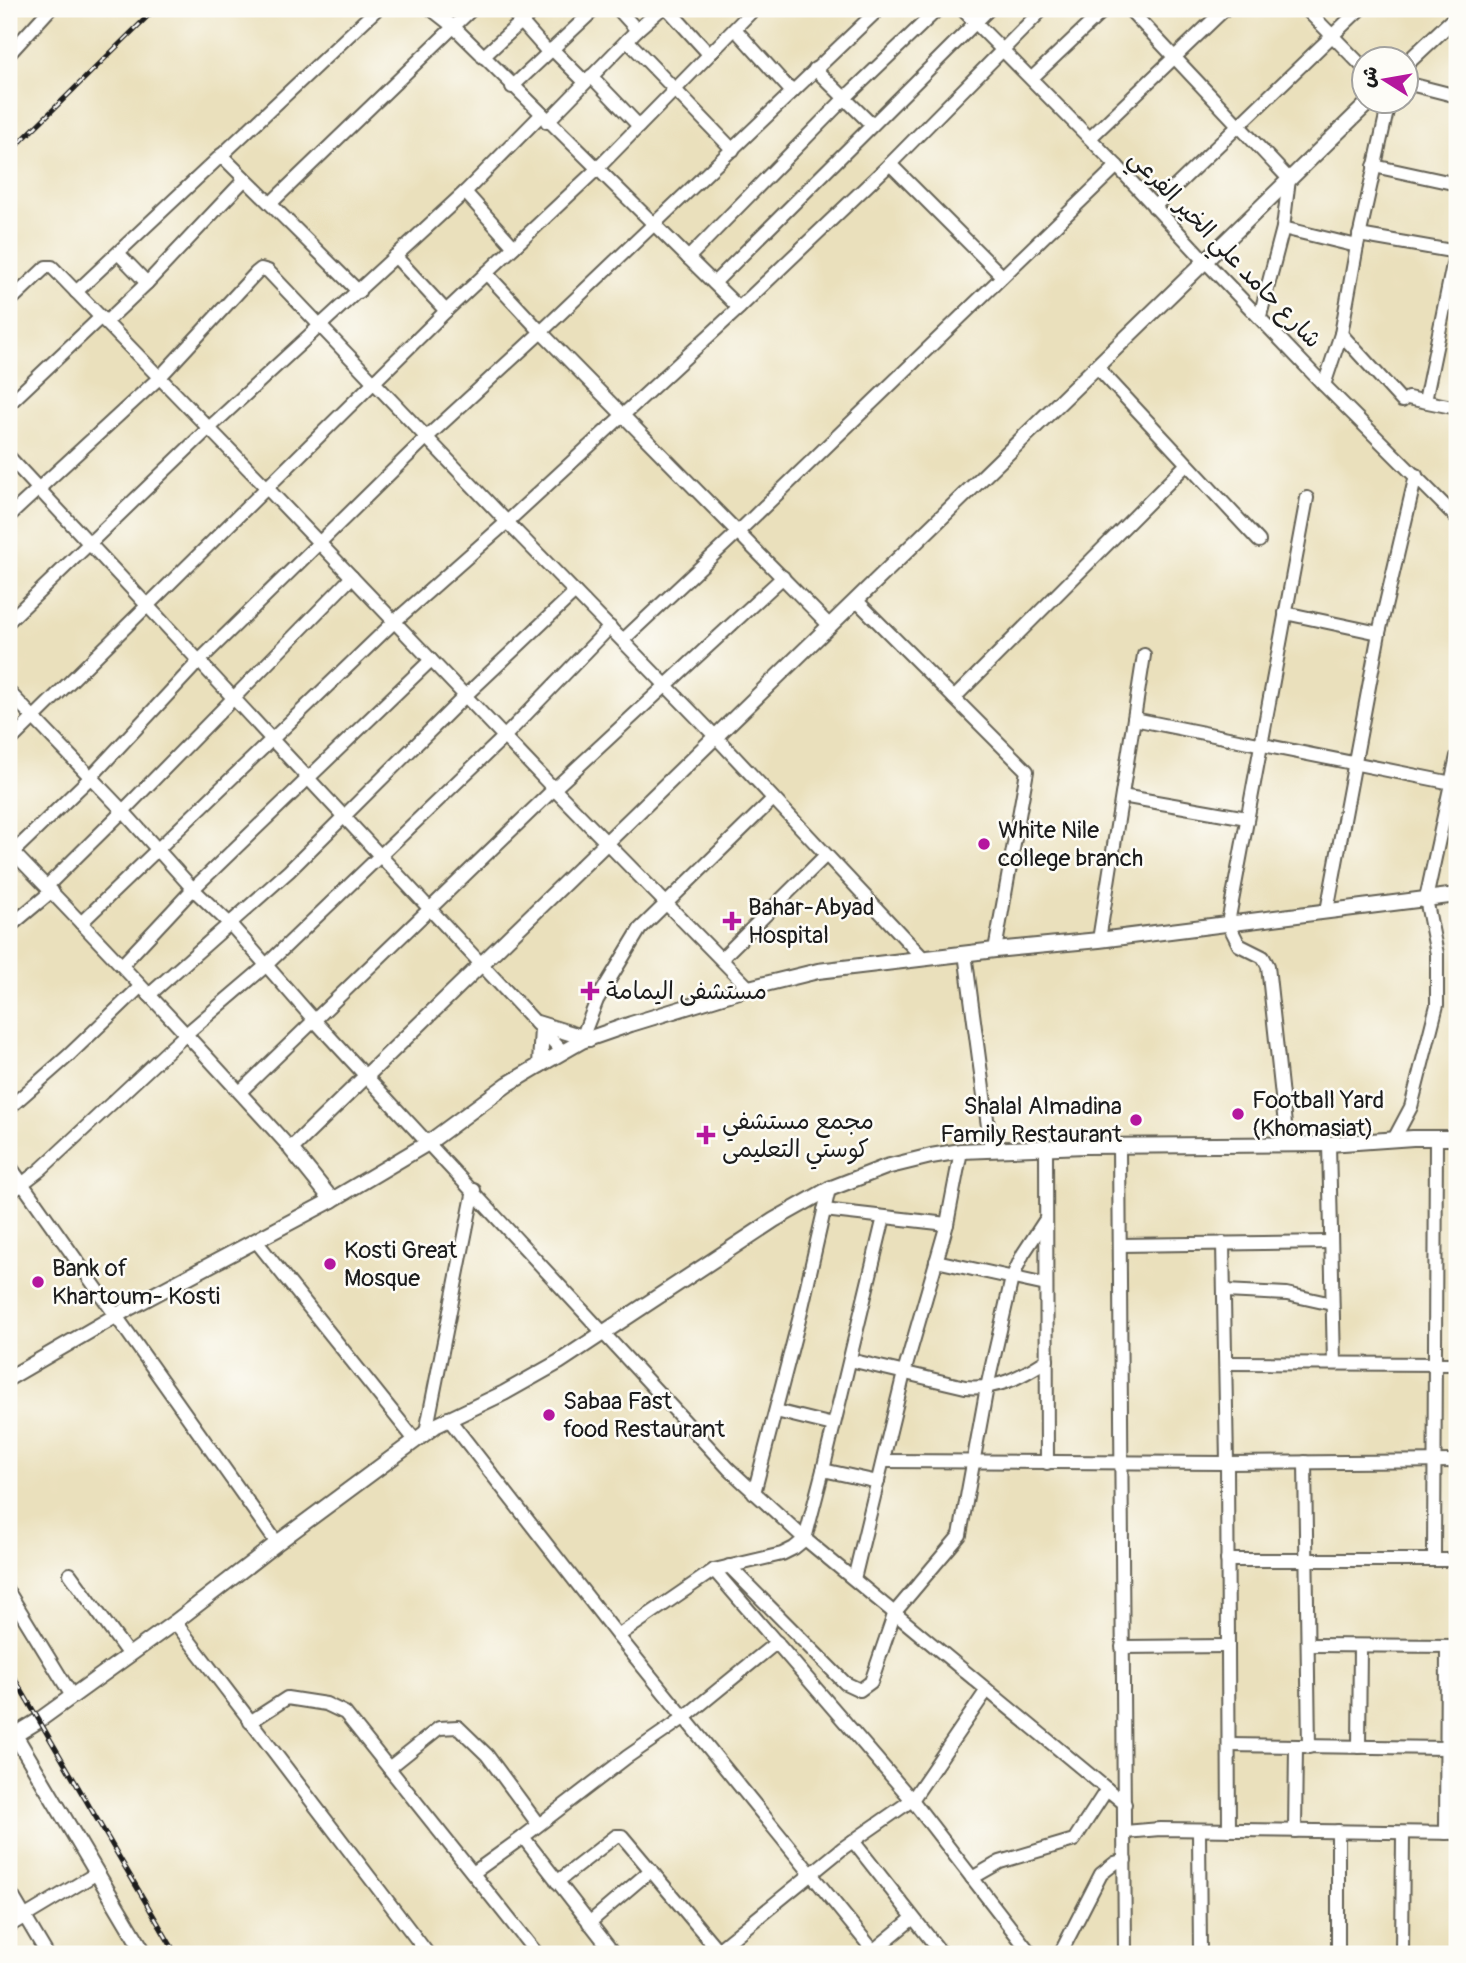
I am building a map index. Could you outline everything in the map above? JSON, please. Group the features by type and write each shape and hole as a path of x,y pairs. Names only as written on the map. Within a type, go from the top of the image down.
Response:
{"main road":[{"path":"1420,51 1457,16"},
{"path":"332,1200 291,1149 1354,116"},
{"path":"9,1378 116,1316 332,1200 428,1143 508,1084 586,1038 749,988 818,971 1099,940 1457,895"},
{"path":"540,1065 540,1026 586,1038"},
{"path":"145,1954 11,1733 38,1721 448,1418 531,1378 605,1333 765,1226 829,1189 886,1167 961,1151 1046,1146 1329,1144 1457,1138"}],"street":[{"path":"9,54 50,9"},
{"path":"76,292 377,9"},
{"path":"431,9 454,27 739,308"},
{"path":"271,203 472,9"},
{"path":"510,9 550,50 588,79 639,126"},
{"path":"482,57 534,9"},
{"path":"512,87 596,9"},
{"path":"618,9 637,30"},
{"path":"9,621 208,429 321,328 661,9"},
{"path":"668,9 709,54"},
{"path":"9,742 374,381 597,169 752,9"},
{"path":"291,1149 122,965 10,851 91,777 200,660 426,438 733,150 878,9"},
{"path":"688,258 845,98 938,9"},
{"name":"شارع حامد علي الخير الفرعي","path":"962,9 977,21 1117,166 1324,385 1457,518"},
{"path":"714,283 989,9"},
{"path":"81,923 395,621 739,308 890,164 1044,9"},
{"path":"1032,78 1105,9"},
{"path":"1129,9 1289,178 1283,228 1260,316"},
{"path":"1090,138 1225,9"},
{"path":"1306,9 1350,54"},
{"path":"1153,207 1360,9"},
{"path":"735,29 792,92"},
{"path":"627,40 733,150"},
{"path":"815,69 872,125"},
{"path":"1420,87 1457,96"},
{"path":"1324,385 1341,334 1358,240 1386,116"},
{"path":"221,155 359,292"},
{"path":"890,164 1002,276"},
{"path":"623,640 1117,166"},
{"path":"1374,166 1457,184"},
{"path":"9,404 147,283 245,179"},
{"path":"465,192 514,247"},
{"path":"1283,228 1358,240 1457,249 1425,401"},
{"path":"119,254 147,283"},
{"path":"395,256 446,311"},
{"path":"9,302 49,267 76,292 749,988"},
{"path":"9,516 159,378 261,270 268,271 506,522 715,736 923,958"},
{"path":"486,273 829,625"},
{"path":"1341,334 1405,400 1457,408"},
{"path":"1097,368 1259,541"},
{"path":"9,457 563,1052"},
{"path":"954,698 1186,465"},
{"path":"1327,911 1379,634 1416,475"},
{"path":"1287,1143 1268,966 1263,957 1239,945 1228,923 1307,498"},
{"path":"9,927 352,577"},
{"path":"240,1092 554,789 783,577"},
{"path":"9,1108 144,991 231,925 465,696 575,593"},
{"path":"856,600 1027,771 995,950"},
{"path":"1285,613 1379,634"},
{"path":"9,1194 24,1185 186,1034 267,965 504,737 610,626"},
{"path":"1099,940 1144,655"},
{"path":"122,965 193,890 431,660"},
{"path":"9,692 123,811 193,890 231,925 315,1021 754,1493 805,1539 1125,1804"},
{"path":"1134,719 1452,783"},
{"path":"1394,1139 1411,1107 1437,1005 1437,954 1426,898 1457,756"},
{"path":"1122,796 1247,818"},
{"path":"586,1038 593,1008 640,929 773,799"},
{"path":"721,960 826,855"},
{"path":"965,953 991,1149"},
{"path":"1434,1560 1436,1138"},
{"path":"1329,1144 1329,1242 1334,1363"},
{"path":"1046,1146 1047,1462"},
{"path":"1119,1146 1125,1954"},
{"path":"854,1578 904,1373 947,1224 961,1151"},
{"path":"9,1165 276,1543"},
{"path":"754,1493 829,1189"},
{"path":"421,1436 474,1191"},
{"path":"824,1210 947,1224"},
{"path":"618,1636 714,1570 782,1554 805,1539 884,1217"},
{"path":"729,1566 845,1683 860,1690 871,1682 895,1612 960,1535 987,1387 1013,1278 1023,1254 1046,1219"},
{"path":"256,1241 421,1436"},
{"path":"1120,1244 1329,1242"},
{"path":"1223,1243 1229,1830"},
{"path":"936,1261 1046,1285"},
{"path":"1225,1292 1279,1293 1332,1304"},
{"path":"850,1360 965,1387 987,1387 1015,1380 1047,1360"},
{"path":"1226,1363 1457,1364"},
{"path":"776,1411 833,1424"},
{"path":"448,1418 618,1636 874,1953 913,1918"},
{"path":"883,1461 1457,1461"},
{"path":"1295,1831 1309,1645 1305,1462"},
{"path":"823,1470 878,1482"},
{"path":"1227,1560 1457,1560"},
{"path":"714,1570 912,1800 1031,1954"},
{"path":"70,1574 129,1655"},
{"path":"9,1593 72,1696"},
{"path":"175,1622 429,1954"},
{"path":"473,1872 523,1838 626,1757 685,1717 777,1642"},
{"path":"1125,1832 1229,1830 1452,1833 1447,1748 1452,1646 1309,1645"},
{"path":"1122,1647 1228,1646"},
{"path":"1359,1747 1360,1646"},
{"path":"557,1882 619,1835 624,1837 717,1953 853,1840 912,1800 987,1690"},
{"path":"250,1722 287,1698 326,1704 345,1713 537,1954"},
{"path":"389,1768 439,1728 458,1727 487,1755 538,1824"},
{"path":"1229,1745 1447,1748"},
{"path":"972,1878 1000,1862 1074,1840 1107,1789"},
{"path":"1199,1830 1200,1954"},
{"path":"1338,1831 1338,1954"},
{"path":"1402,1954 1403,1833"},
{"path":"523,1838 614,1954"},
{"path":"853,1840 942,1954"},
{"path":"1060,1954 1101,1874 1115,1863 1125,1860"},
{"path":"590,1923 652,1870"},
{"path":"9,1926 97,1873"},
{"path":"9,1890 47,1954"}],"railway":[{"path":"9,153 155,9"},
{"path":"9,1669 176,1954"}],"place":[{"name":"White Nile college branch","path":"984,844"},
{"name":"Bahar-Abyad Hospital","path":"732,921"},
{"name":"مستشفى اليمامة","path":"590,991"},
{"name":"Football Yard (Khomasiat)","path":"1238,1114"},
{"name":"Shalal Almadina Family Restaurant","path":"1136,1120"},
{"name":"مجمع مستشفي كوستي التعليمى","path":"706,1135"},
{"name":"Kosti Great Mosque","path":"330,1264"},
{"name":"Bank of Khartoum- Kosti","path":"38,1282"},
{"name":"Sabaa Fast food Restaurant","path":"549,1415"}]}
